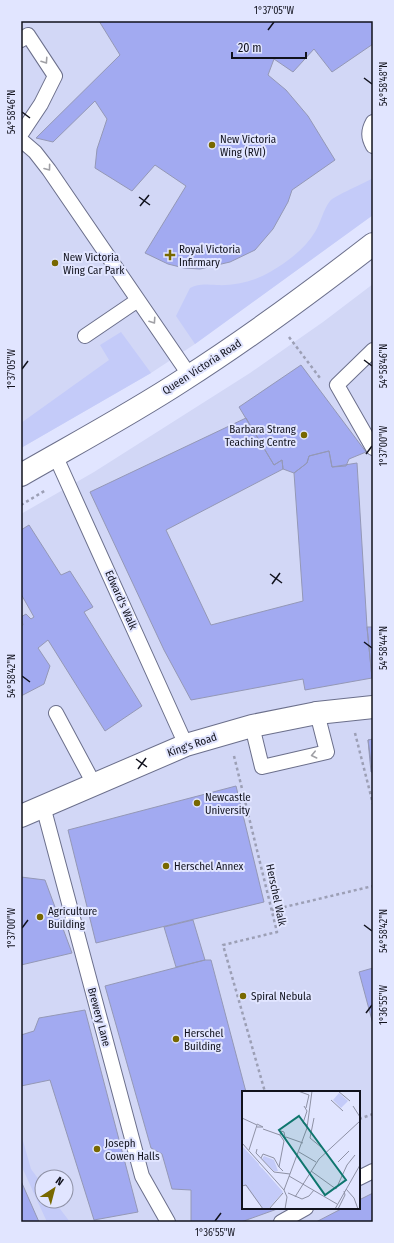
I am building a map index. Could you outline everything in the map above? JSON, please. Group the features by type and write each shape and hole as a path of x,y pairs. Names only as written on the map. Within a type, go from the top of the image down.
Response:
{"street":[{"name":"Queen Victoria Road","path":"21,475 190,376 286,310 373,244"},
{"name":"King's Road","path":"21,816 186,746 218,736 252,726 316,713 373,707"}],"lane":[{"path":"21,40 28,35 55,76 41,104 21,133 49,170 190,376"},
{"path":"373,122 369,130 369,137 373,146"},
{"path":"85,336 138,300"},
{"path":"373,350 331,384 373,448"},
{"name":"Edward's Walk","path":"55,455 186,746"},
{"path":"56,713 94,784"},
{"path":"252,726 262,767 326,752 316,713"},
{"name":"Brewery Lane","path":"43,806 142,1176 168,1222"},
{"path":"360,1178 373,1171"},
{"path":"281,1222 304,1209"}],"path":[{"path":"289,336 331,384"},
{"path":"349,709 373,804"},
{"name":"Herschel Walk","path":"218,736 233,752 278,932 223,945 265,1091"},
{"path":"272,910 373,886"},
{"path":"360,1119 373,1114"}],"shaded area":[{"name":"Royal Victoria Infirmary","path":"21,21 373,21 373,215 195,344 151,373 21,448"},
{"path":"373,178 373,215 195,344 176,316 190,288 200,285 237,284 258,278 270,272 289,259 306,244 315,232 330,201"},
{"name":"Newcastle University","path":"373,284 373,1222 21,1222 21,514 94,472 250,373 323,322"},
{"path":"121,332 151,373 21,448 21,423 109,360 100,345"},
{"path":"21,1134 31,1169 34,1173 34,1194 21,1165"},
{"path":"41,1209 60,1209 70,1222 47,1222"}],"building":[{"name":"New Victoria Wing (RVI)","path":"99,21 373,21 373,44 332,72 314,49 293,72 274,59 268,75 286,90 308,116 335,160 292,190 288,202 273,229 255,250 230,262 200,269 184,268 168,264 145,253 186,186 155,165 132,191 95,168 97,149 107,119 95,101 53,142 36,138 120,55"},
{"name":"Barbara Strang Teaching Centre","path":"301,365 366,452 349,459 346,466 332,467 329,451 309,456 307,463 294,473 283,469 282,460 274,465 239,407"},
{"path":"246,418 274,465 282,460 283,469 166,530 211,625 303,601 294,473 307,463 309,456 329,451 332,467 357,463 367,627 372,678 305,690 303,679 191,700 164,650 90,492"},
{"path":"29,525 61,575 70,571 93,607 84,612 142,706 105,731 48,640 38,648 50,666 44,684 21,696 21,626 23,625 21,617 26,614 31,619 34,617 21,594 21,530"},
{"path":"367,627 373,627 373,678 372,678"},
{"path":"373,739 373,777 368,740"},
{"path":"373,739 373,772 371,772 368,740"},
{"name":"Herschel Annex","path":"236,786 264,902 96,943 68,830"},
{"name":"Agriculture Building","path":"21,877 45,880 72,953 21,965"},
{"path":"193,920 205,960 176,967 164,927"},
{"name":"Herschel Building","path":"205,960 211,960 246,1091 242,1091 242,1209 277,1209 241,1222 191,1222 191,1190 172,1189 162,1154 151,1148 105,986"},
{"path":"373,968 373,1024 359,972"},
{"name":"Joseph Cowen Halls","path":"85,1010 138,1212 94,1220 50,1080 21,1086 21,1035 34,1031 39,1018"},
{"path":"21,1181 39,1222 21,1222"},
{"path":"373,1193 373,1222 316,1222 341,1209 360,1209 360,1200"}],"place":[{"name":"New Victoria Wing (RVI)","path":"212,145"},
{"name":"Royal Victoria Infirmary","path":"170,255"},
{"name":"New Victoria Wing Car Park","path":"55,263"},
{"name":"Barbara Strang Teaching Centre","path":"304,435"},
{"name":"Newcastle University","path":"197,803"},
{"name":"Herschel Annex","path":"166,866"},
{"name":"Agriculture Building","path":"40,917"},
{"name":"Spiral Nebula","path":"243,996"},
{"name":"Herschel Building","path":"176,1039"},
{"name":"Joseph Cowen Halls","path":"97,1149"}]}
